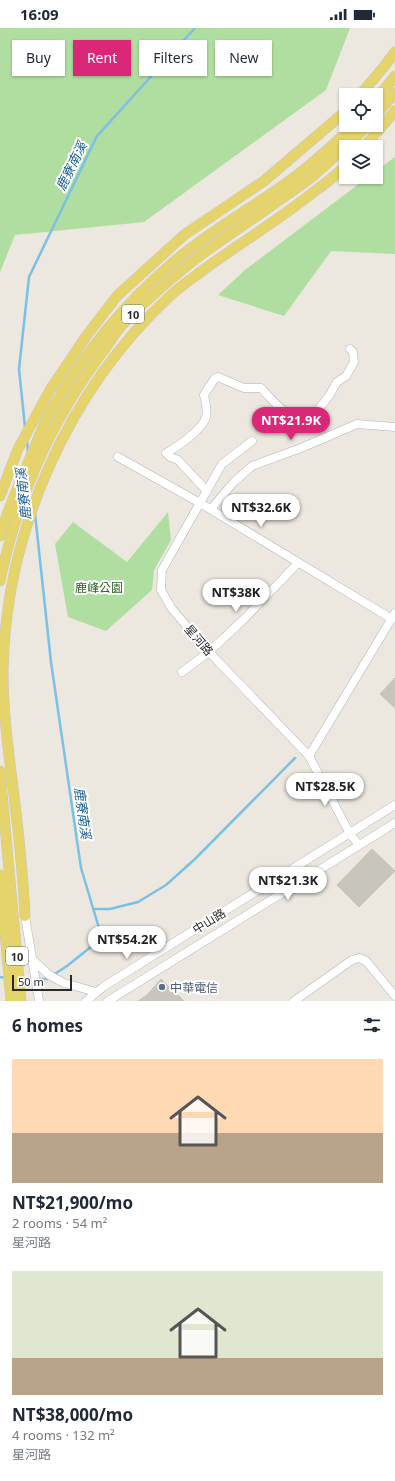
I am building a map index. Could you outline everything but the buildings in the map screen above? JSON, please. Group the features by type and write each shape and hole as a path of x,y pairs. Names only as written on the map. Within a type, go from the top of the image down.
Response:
{"main road":[{"path":"366,88 384,68 395,52"},
{"path":"383,91 395,76"},
{"path":"383,107 395,93"},
{"path":"370,140 395,111"},
{"path":"0,496 18,449 50,390 117,296 184,235 264,181 339,117"},
{"name":"10","path":"0,536 19,482 50,414 73,377 107,329 146,287 176,260 235,216 303,171 346,132"},
{"name":"10","path":"0,581 6,553 25,492 43,452 60,417 87,373 122,325 185,267 215,244 314,175 360,132"},
{"path":"25,916 18,833 4,709 3,672 6,628 17,566 29,519 41,487 65,434 83,403 117,352 137,328 173,293 234,248 295,207 339,171"},
{"name":"10","path":"0,771 21,1001"},
{"name":"10","path":"0,874 11,1001"}],"street":[{"path":"207,491 178,460 170,457 166,453 173,450 200,427 206,418 206,403 204,395 215,378 218,377 244,388 262,388 278,407 302,422 309,421 329,396 337,382 346,376 354,362 353,352 350,349"},
{"path":"211,509 233,483 252,466 301,448 357,424 395,427"},
{"name":"星河路","path":"252,441 222,464 162,570 161,590 172,609 209,652 309,756 350,834 359,845"},
{"path":"118,457 211,509 298,563 393,616 309,756"},
{"path":"182,672 209,652 245,618 298,563"},
{"name":"中山路","path":"86,1001 100,990 395,805"},
{"name":"中山路","path":"110,1000 395,823"},
{"path":"25,916 39,1001"},
{"path":"294,1001 352,960 359,958 366,961 395,996"},
{"path":"33,960 50,975 64,983 100,990 110,1000"}],"green space":[{"path":"0,28 350,28 326,90 144,222 15,235 0,272"},
{"path":"395,157 395,254 331,251 284,316 218,295 245,270 359,184 383,184 383,166"},
{"name":"鹿峰公園","path":"168,512 171,540 154,570 152,590 106,631 68,617 55,544 73,522 127,562"}],"waterway":[{"name":"鹿寮南溪","path":"25,427 19,369 29,277 97,136 195,28"},
{"name":"鹿寮南溪","path":"27,440 28,453"},
{"name":"鹿寮南溪","path":"35,514 51,662 81,868 102,938 67,966 47,979 38,979"},
{"path":"93,909 110,909 138,902 166,885 195,859 295,758"},
{"path":"0,977 7,978"},
{"path":"22,978 33,979"}],"place":[{"name":"中華電信","path":"162,987"}]}
